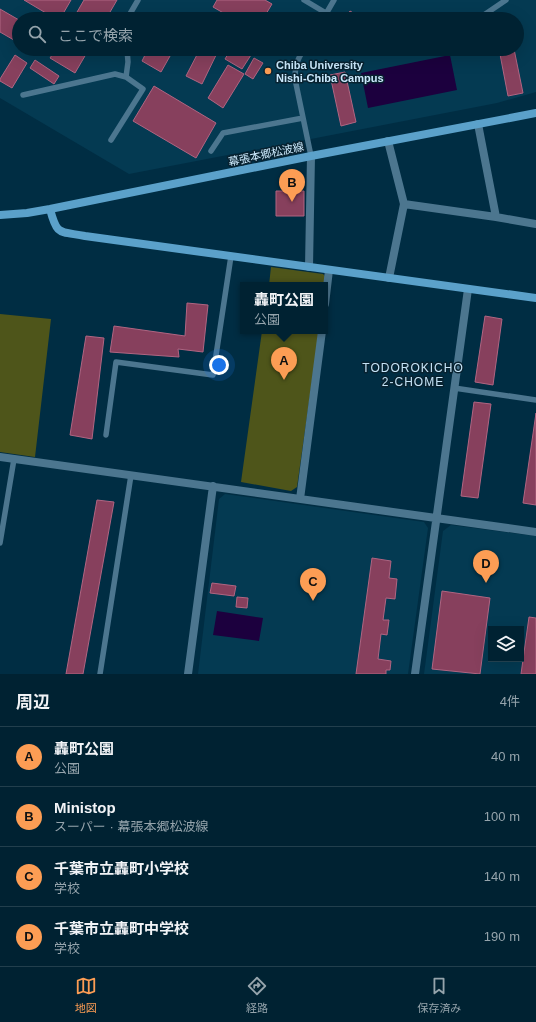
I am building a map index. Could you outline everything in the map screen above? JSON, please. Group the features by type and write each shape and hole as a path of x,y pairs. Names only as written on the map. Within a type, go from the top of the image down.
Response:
{"street":[{"name":"幕張本郷松波線","path":"0,215 27,213 50,209 536,112"},
{"path":"478,124 496,217"},
{"path":"388,141 404,204 389,278"},
{"path":"309,267 311,156"},
{"path":"404,204 536,224"},
{"path":"50,209 54,226 60,232 536,298"},
{"path":"328,282 329,270"},
{"path":"415,674 468,289"},
{"path":"300,499 322,334"},
{"path":"0,457 536,532"},
{"path":"188,674 212,486"}],"lane":[{"path":"131,12 138,0"},
{"path":"304,0 323,12"},
{"path":"327,12 334,0"},
{"path":"488,12 506,0"},
{"path":"126,77 128,56"},
{"path":"300,56 295,68 295,79 311,156"},
{"path":"23,95 115,74 126,77 143,89 111,140"},
{"path":"211,151 223,133 303,118"},
{"path":"106,435 116,362 213,375 231,256"},
{"path":"454,388 536,400"},
{"path":"0,543 14,459"},
{"path":"100,674 131,475"}],"shaded area":[{"name":"Chiba University Nishi-Chiba Campus","path":"0,0 536,0 536,92 497,103 129,174 0,98"},
{"path":"450,56 457,90 368,108 361,73"},
{"path":"225,494 424,522 428,528 408,674 198,674 219,499"},
{"path":"451,525 536,536 536,674 424,674 443,531"},
{"path":"217,611 263,618 259,641 213,635"}],"green space":[{"path":"271,267 323,274 326,277 325,282 269,282"},
{"path":"0,314 51,319 35,457 0,452"},
{"path":"262,334 319,334 297,487 291,491 241,482"}],"building":[{"path":"24,0 71,0 64,12 44,12"},
{"path":"84,0 117,0 110,12 77,12"},
{"path":"217,0 265,0 272,4 267,12 222,12 213,7"},
{"path":"0,9 12,16 12,39 0,32"},
{"path":"14,56 27,63 12,88 0,81"},
{"path":"51,56 85,56 75,73 50,58"},
{"path":"144,56 170,56 161,72 142,61"},
{"path":"196,56 216,56 202,84 186,76"},
{"path":"227,56 250,56 242,69 225,59"},
{"path":"500,56 515,56 523,93 508,96"},
{"path":"254,58 263,63 253,79 245,74"},
{"path":"35,60 59,76 54,84 30,68"},
{"path":"228,65 244,74 223,108 208,98"},
{"path":"345,72 356,122 341,126 330,75"},
{"path":"154,86 216,123 196,158 133,121"},
{"path":"276,191 304,191 304,216 276,216"},
{"path":"187,303 208,305 203,352 178,349 179,357 110,352 114,326 185,336"},
{"path":"485,316 502,319 493,385 475,382"},
{"path":"86,336 104,338 92,439 70,435"},
{"path":"474,402 491,404 478,498 461,496"},
{"path":"536,413 536,505 523,503"},
{"path":"97,500 114,502 83,674 66,674"},
{"path":"372,558 391,561 389,578 397,579 395,599 386,598 383,620 389,620 387,635 381,634 378,659 391,661 390,670 386,670 386,674 356,674"},
{"path":"212,583 236,586 234,596 210,593"},
{"path":"442,591 490,598 480,674 432,669"},
{"path":"237,597 248,598 247,608 236,607"},
{"path":"529,617 536,618 536,674 521,674 523,662 524,662"}],"place":[{"name":"Chiba University Nishi-Chiba Campus","path":"268,71"},
{"name":"Ministop","path":"292,202"},
{"name":"轟町公園","path":"284,380"},
{"name":"千葉市立轟町中学校","path":"486,583"},
{"name":"千葉市立轟町小学校","path":"313,601"}],"district":[{"name":"TODOROKICHO 2-CHOME","path":"413,375"}]}
